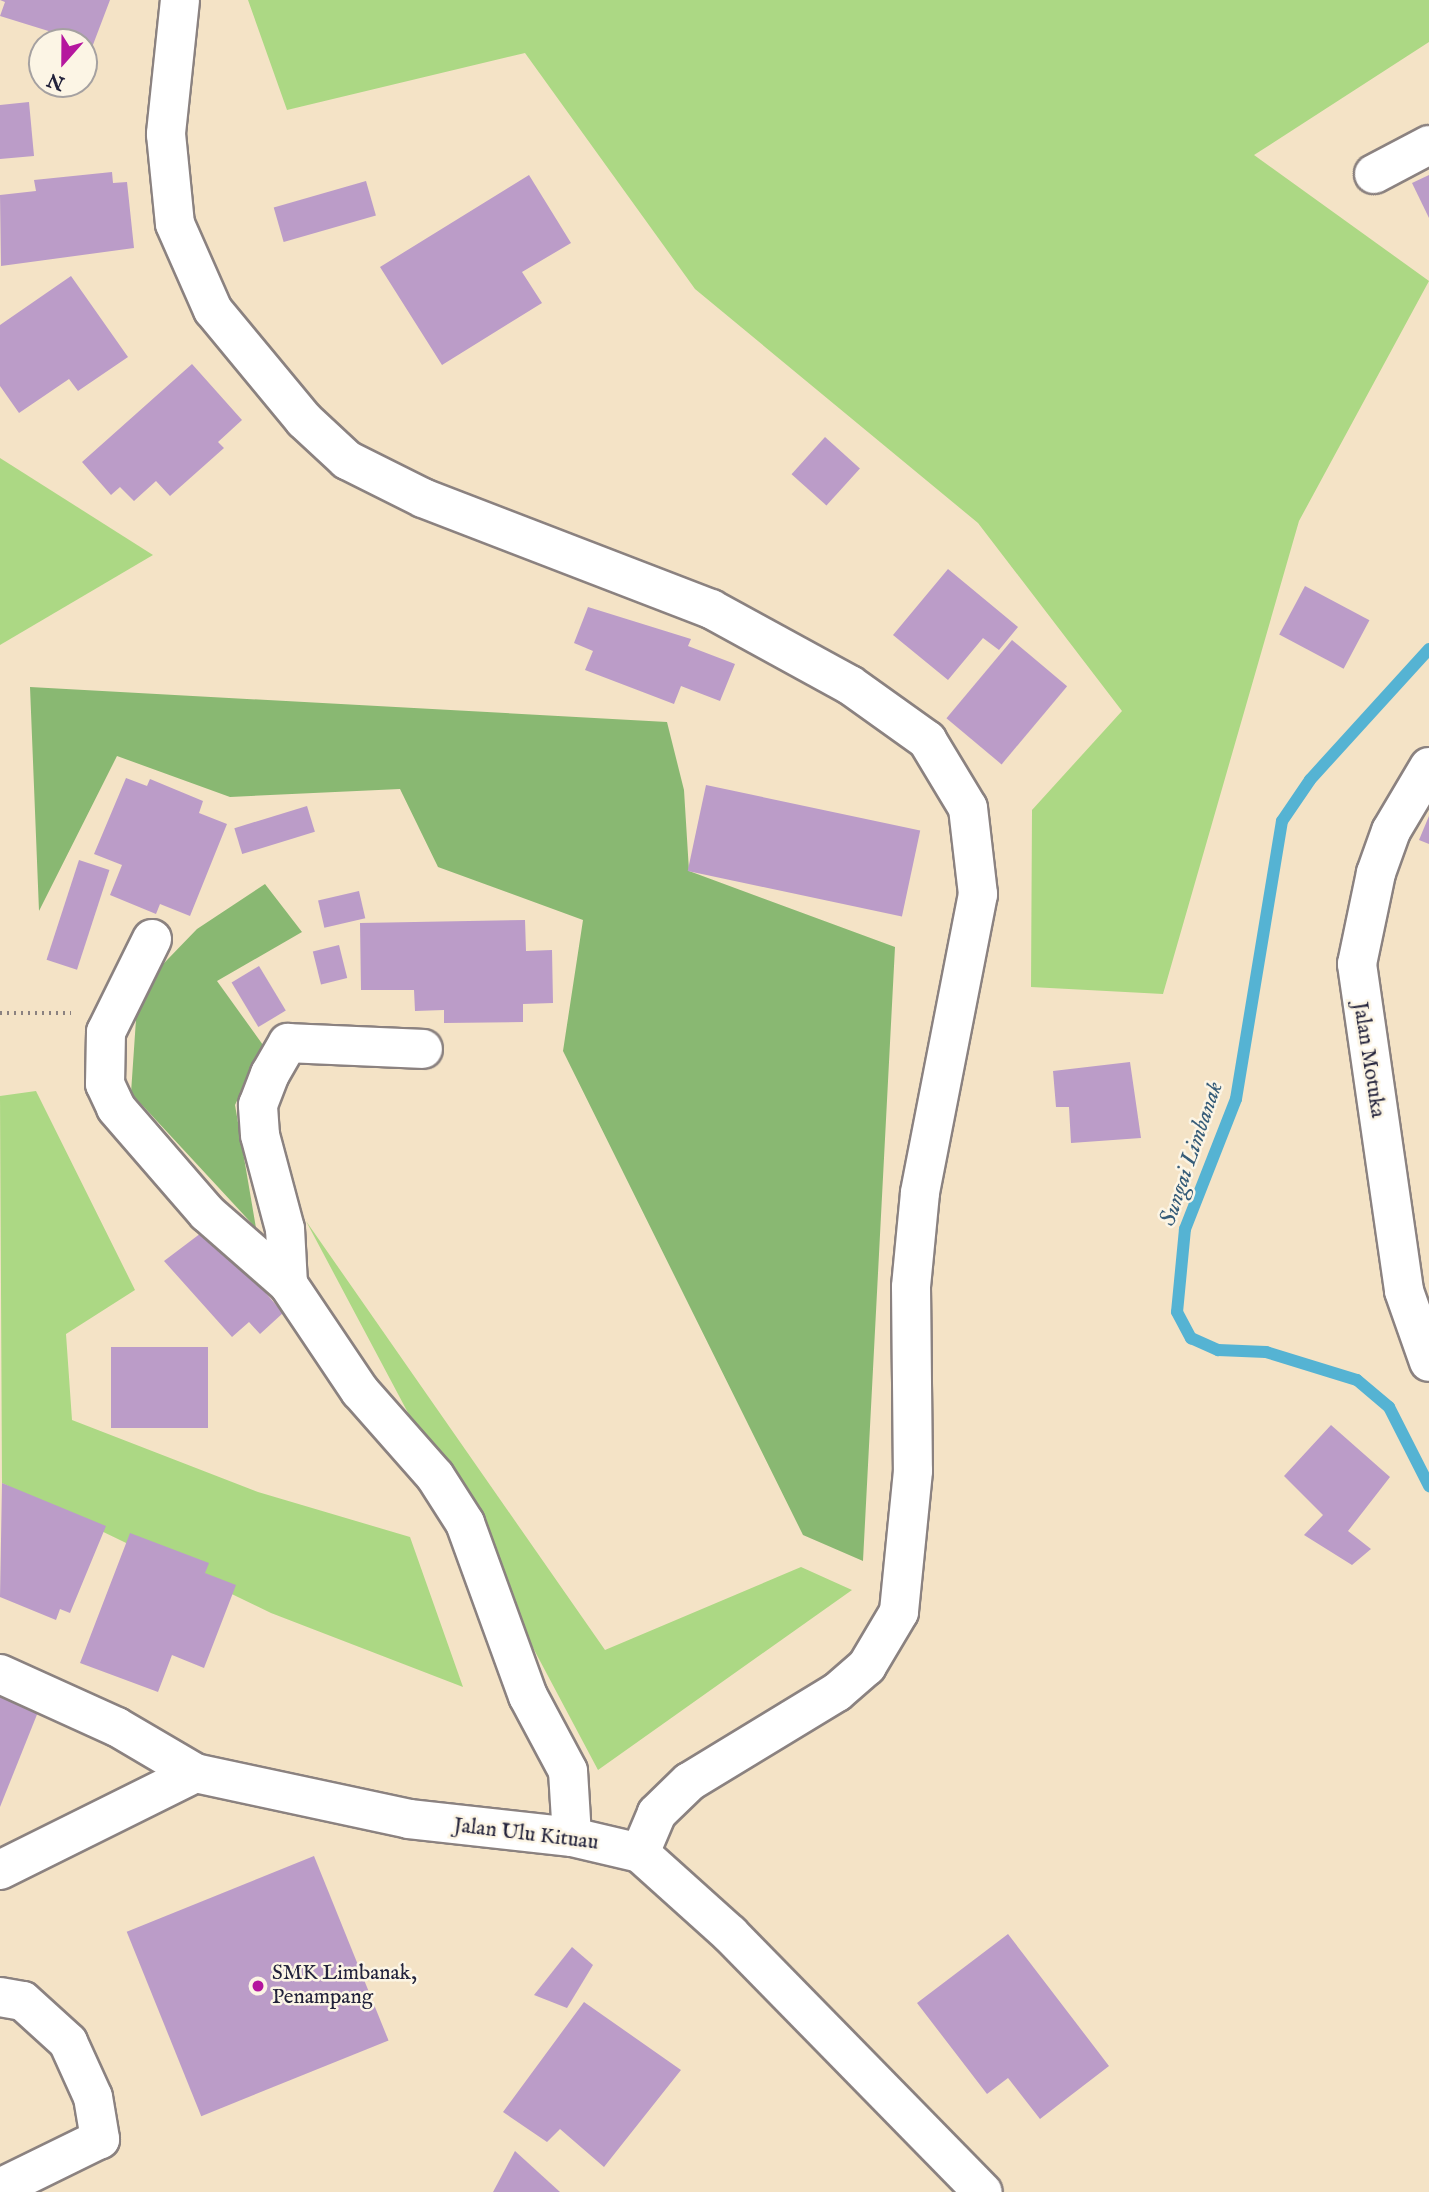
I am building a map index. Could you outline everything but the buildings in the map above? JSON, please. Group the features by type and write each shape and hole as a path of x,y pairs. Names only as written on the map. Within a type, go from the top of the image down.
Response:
{"street":[{"path":"180,0 166,134 175,225 213,310 303,420 347,460 422,498 711,609 850,685 927,740 968,808 978,894 920,1193 911,1286 913,1471 899,1612 867,1666 837,1692 690,1782 657,1813 640,1853"},
{"path":"1374,174 1429,145"},
{"name":"Jalan Motuka","path":"1429,766 1383,852 1357,964 1404,1291 1429,1362"},
{"path":"152,939 106,1032 105,1084 116,1108 207,1213 288,1284 360,1391 435,1476 465,1523 528,1696 568,1772 572,1837"},
{"path":"288,1284 285,1229 260,1135 258,1105 270,1074 288,1043 423,1049"},
{"name":"Jalan Ulu Kituau","path":"0,1674 117,1727 195,1773 409,1819 572,1837 640,1853 730,1934 982,2192"},
{"path":"0,1870 195,1773"},
{"path":"0,1997 23,2001 68,2042 93,2097 100,2139 0,2188"}],"path":[{"path":"0,1013 72,1013 106,1032"}],"green space":[{"path":"248,0 1429,0 1429,42 1254,155 1429,281 1299,521 1163,994 1031,987 1032,810 1122,711 978,523 695,289 525,53 287,110"},
{"path":"0,458 153,555 0,645"},
{"path":"30,687 667,722 684,790 689,871 895,947 863,1561 803,1535 563,1051 583,920 438,867 400,789 230,797 117,756 39,911"},
{"path":"265,884 302,932 217,981 263,1045 235,1105 256,1228 131,1093 138,990 197,929"},
{"path":"36,1091 135,1290 66,1334 72,1420 258,1492 410,1537 463,1687 271,1613 2,1483 0,1096"},
{"path":"306,1221 605,1650 801,1567 852,1590 598,1770"}],"waterway":[{"name":"Sungai Limbanak","path":"1429,649 1310,780 1282,821 1236,1099 1185,1229 1177,1312 1191,1338 1218,1350 1266,1352 1357,1380 1389,1407 1429,1486"}],"place":[{"name":"SMK Limbanak, Penampang","path":"258,1986"}]}
